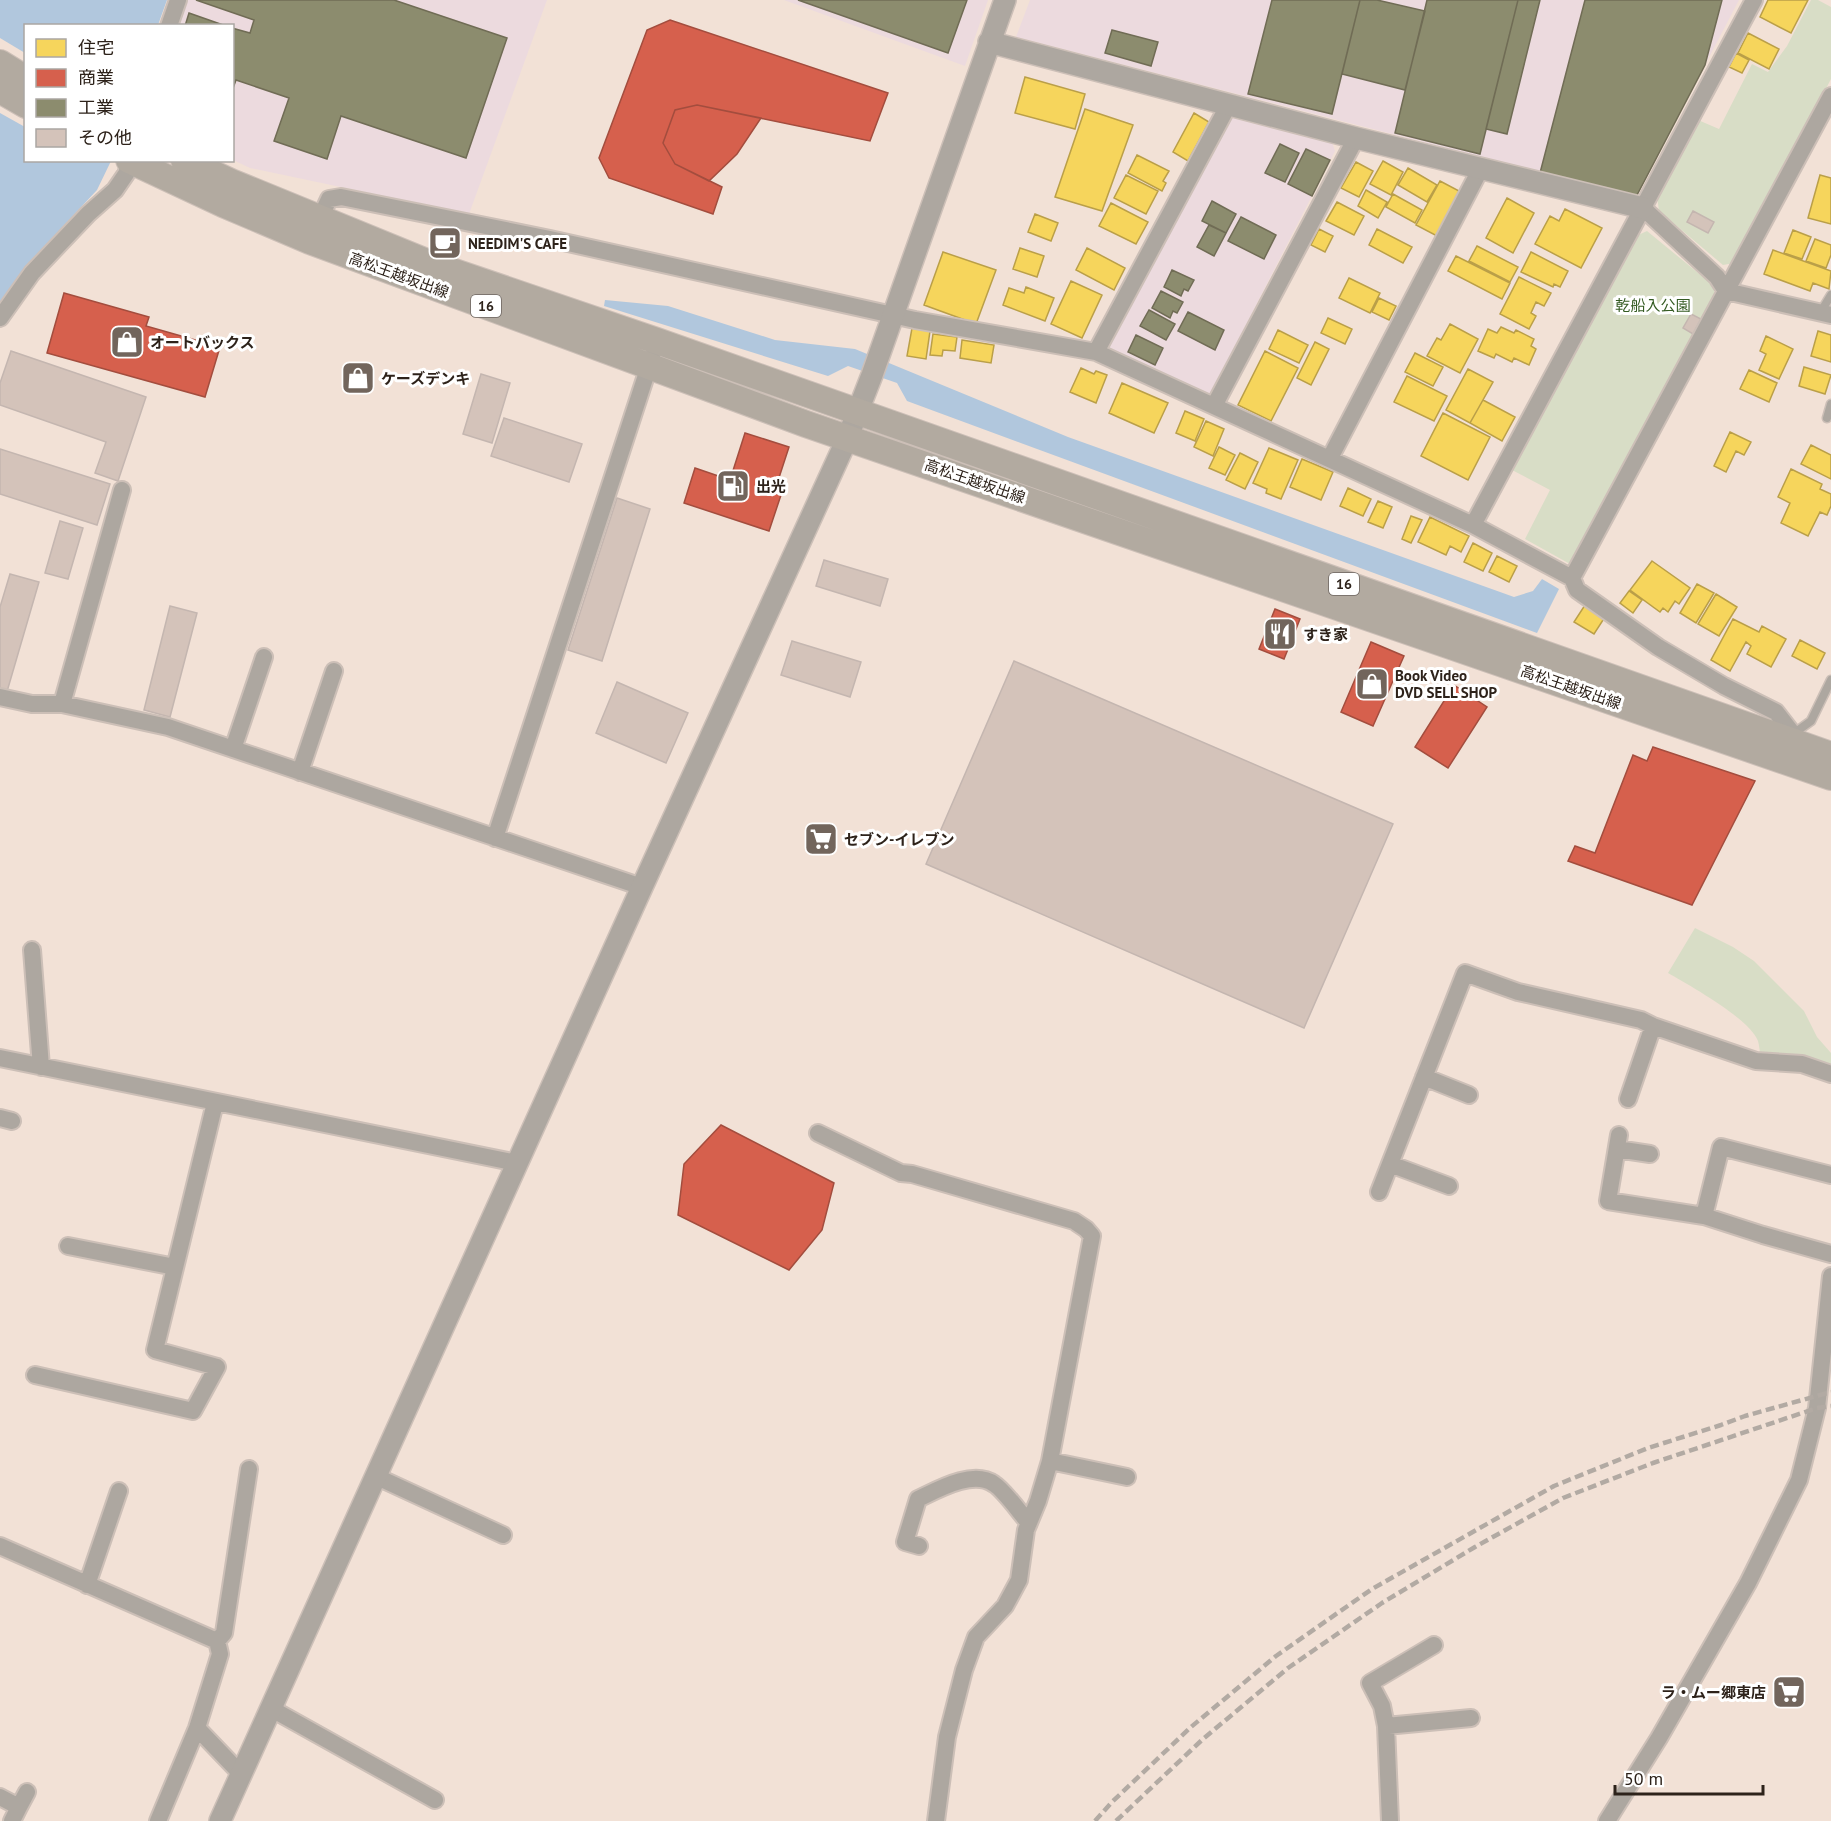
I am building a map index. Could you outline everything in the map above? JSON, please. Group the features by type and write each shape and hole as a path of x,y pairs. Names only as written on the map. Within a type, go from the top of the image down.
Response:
{"main road":[{"path":"0,63 24,78"},
{"path":"0,90 24,104"},
{"name":"高松王越坂出線","path":"132,162 310,241 848,439 1791,746 1831,755"},
{"name":"高松王越坂出線","path":"188,162 231,182 434,265 657,341 1791,746 1831,777"}],"street":[{"path":"171,24 178,0"},
{"path":"220,1821 642,887 848,439 1005,0"},
{"path":"1473,525 1754,0"},
{"path":"989,42 1356,138 1643,208 1717,277 1726,291 1826,314"},
{"path":"1572,578 1831,96"},
{"path":"1096,352 1229,104"},
{"path":"1214,406 1356,138"},
{"path":"0,318 32,273 88,214 115,190 126,174 130,162"},
{"path":"1330,459 1481,168"},
{"path":"310,241 329,199 341,197 550,239 915,320 1096,352 1473,525 1572,578 1578,590 1658,647 1724,686 1776,712 1791,746"},
{"path":"495,838 657,341"},
{"path":"62,704 122,490"},
{"path":"233,749 264,657"},
{"path":"300,772 334,671"},
{"path":"0,697 32,704 62,704 168,727 642,887"},
{"path":"32,950 41,1067"},
{"path":"1379,1192 1465,973 1518,992 1641,1020 1756,1061 1802,1064 1831,1074"},
{"path":"1628,1099 1653,1026"},
{"path":"0,1058 517,1163"},
{"path":"1424,1077 1469,1095"},
{"path":"35,1376 193,1411 217,1367 155,1350 215,1103"},
{"path":"818,1133 902,1173 1074,1221 1092,1236 1050,1461 1038,1501 1026,1530 1019,1580 1005,1605 976,1637 964,1670 947,1737 936,1821"},
{"path":"1650,1154 1618,1142 1608,1201 1704,1216 1831,1254"},
{"path":"1704,1216 1721,1147 1831,1175"},
{"path":"1390,1164 1449,1186"},
{"path":"68,1246 175,1267"},
{"path":"1607,1821 1659,1738 1748,1582 1799,1480 1817,1408 1831,1276"},
{"path":"1050,1461 1127,1477"},
{"path":"217,1641 224,1633 249,1469"},
{"path":"375,1476 503,1535"},
{"path":"919,1546 905,1542 918,1499 959,1481 978,1479 994,1483 1029,1523"},
{"path":"87,1585 119,1491"},
{"path":"0,1546 217,1641"},
{"path":"158,1821 197,1728 220,1654 217,1641"},
{"path":"1390,1821 1386,1726 1382,1706 1370,1683 1434,1645"},
{"path":"270,1708 435,1800"},
{"path":"1386,1726 1471,1718"},
{"path":"197,1728 241,1774"},
{"path":"0,1797 15,1814 27,1792"}],"lane":[{"path":"1826,314 1831,295"},
{"path":"1827,418 1831,404"},
{"path":"1791,746 1811,721 1831,680"}],"shaded area":[{"path":"185,0 547,0 469,214 250,168 234,160 234,24 177,24"},
{"path":"784,0 988,0 965,66"},
{"path":"1030,0 1739,0 1636,197 1016,37"},
{"path":"1237,117 1332,142 1335,151 1210,395 1106,347 1227,121"}],"green space":[{"name":"乾船入公園","path":"1811,0 1818,0 1831,7 1831,79 1734,263 1723,265 1659,211 1657,196 1698,120 1719,129 1752,64 1768,72 1787,46"},
{"name":"乾船入公園","path":"1647,231 1714,286 1714,296 1570,564 1525,539 1550,490 1512,470 1634,237"},
{"path":"1695,928 1733,947 1754,961 1804,1011 1817,1037 1831,1053 1831,1069 1760,1055 1758,1041 1744,1023 1718,1003 1668,973"}],"water":[{"path":"0,0 167,0 158,24 24,24 24,162 111,162 97,190 41,250 0,306"},
{"path":"605,300 668,306 775,340 855,349 1068,437 1514,597 1533,591 1542,579 1559,589 1537,633 907,401 897,383 848,366 828,376 604,306"}],"pier":[{"path":"0,38 24,52 24,126 0,113"}],"building: 住宅":[{"path":"1768,0 1808,0 1791,33 1760,17"},
{"path":"1748,33 1779,49 1769,69 1738,53"},
{"path":"1736,53 1749,60 1742,73 1729,67"},
{"path":"1025,77 1085,94 1075,129 1015,113"},
{"path":"1085,109 1133,125 1102,211 1055,197"},
{"path":"1194,113 1209,122 1188,161 1173,152"},
{"path":"1137,155 1169,171 1163,181 1166,183 1162,191 1128,173"},
{"path":"1383,161 1403,172 1391,195 1370,184"},
{"path":"1356,162 1373,171 1359,197 1341,188"},
{"path":"1408,168 1437,185 1427,202 1398,185"},
{"path":"1126,175 1158,191 1146,214 1114,198"},
{"path":"1820,175 1831,178 1831,224 1808,218"},
{"path":"1440,181 1461,192 1437,236 1416,225"},
{"path":"1366,190 1387,202 1378,218 1358,206"},
{"path":"1393,194 1422,210 1415,223 1386,207"},
{"path":"1507,198 1534,213 1513,253 1486,238"},
{"path":"1337,202 1364,216 1354,235 1326,221"},
{"path":"1111,203 1148,222 1136,244 1099,226"},
{"path":"1565,209 1602,228 1581,268 1535,244 1550,216 1559,221"},
{"path":"1035,214 1058,223 1051,241 1028,232"},
{"path":"1319,229 1333,236 1325,252 1311,245"},
{"path":"1377,229 1412,247 1403,263 1369,245"},
{"path":"1793,230 1811,237 1802,259 1784,253"},
{"path":"1815,239 1831,245 1831,255 1826,268 1806,261"},
{"path":"1477,246 1518,267 1510,282 1469,261"},
{"path":"1020,248 1044,256 1037,277 1013,269"},
{"path":"1087,248 1125,268 1114,290 1076,270"},
{"path":"1773,250 1831,271 1829,289 1813,283 1810,291 1764,274"},
{"path":"943,252 996,270 976,324 924,305"},
{"path":"1531,252 1568,271 1560,287 1554,284 1553,287 1521,272"},
{"path":"1456,256 1510,283 1502,299 1448,271"},
{"path":"1519,277 1551,293 1544,306 1536,302 1531,313 1536,316 1529,329 1500,314"},
{"path":"1349,278 1380,293 1370,313 1339,298"},
{"path":"1071,281 1102,295 1082,338 1051,324"},
{"path":"1026,287 1054,298 1045,321 1003,305 1009,288 1024,293"},
{"path":"1379,298 1396,306 1389,320 1372,312"},
{"path":"1328,318 1352,329 1345,344 1321,333"},
{"path":"1450,324 1478,339 1460,373 1427,356 1437,338 1441,340"},
{"path":"1501,327 1514,333 1516,330 1534,339 1531,346 1536,349 1529,365 1514,358 1512,362 1496,354 1494,358 1478,351 1488,329 1497,333"},
{"path":"912,328 930,331 926,359 907,356"},
{"path":"1278,330 1308,345 1299,363 1269,349"},
{"path":"1818,331 1831,335 1831,362 1811,356"},
{"path":"933,334 957,337 955,351 943,350 942,356 930,355"},
{"path":"1766,336 1793,349 1779,379 1759,370 1766,354 1760,351"},
{"path":"962,340 994,345 991,363 960,358"},
{"path":"1315,342 1329,349 1311,385 1297,378"},
{"path":"1265,351 1298,368 1271,421 1238,405"},
{"path":"1415,353 1443,367 1433,386 1405,372"},
{"path":"1804,367 1831,375 1825,394 1799,386"},
{"path":"1081,368 1094,374 1096,371 1107,375 1096,403 1070,392"},
{"path":"1468,369 1493,382 1470,423 1446,410"},
{"path":"1749,370 1777,383 1769,402 1740,389"},
{"path":"1407,376 1447,396 1434,421 1394,402"},
{"path":"1122,383 1168,403 1154,433 1109,413"},
{"path":"1483,400 1515,417 1502,441 1470,423"},
{"path":"1185,411 1204,419 1195,441 1176,433"},
{"path":"1443,413 1490,437 1468,480 1421,456"},
{"path":"1206,421 1224,429 1213,456 1194,447"},
{"path":"1730,432 1751,442 1744,455 1736,451 1726,472 1714,466"},
{"path":"1811,445 1831,455 1831,479 1801,464"},
{"path":"1219,447 1235,455 1225,475 1209,468"},
{"path":"1269,448 1298,460 1281,499 1266,493 1267,489 1253,483"},
{"path":"1240,453 1258,462 1245,489 1226,480"},
{"path":"1302,459 1333,472 1321,500 1290,487"},
{"path":"1791,469 1822,484 1820,489 1831,494 1831,506 1827,515 1820,512 1808,536 1781,523 1790,503 1778,497"},
{"path":"1348,488 1371,499 1363,516 1340,506"},
{"path":"1378,501 1392,507 1383,528 1368,522"},
{"path":"1411,516 1422,520 1411,543 1402,539"},
{"path":"1430,517 1469,536 1461,552 1450,546 1446,555 1418,542"},
{"path":"1473,543 1492,553 1483,571 1464,562"},
{"path":"1497,556 1517,566 1509,582 1489,572"},
{"path":"1652,561 1690,588 1679,604 1675,601 1668,612 1663,608 1660,612 1630,590"},
{"path":"1697,584 1714,593 1696,623 1680,613"},
{"path":"1629,591 1642,600 1633,613 1620,603"},
{"path":"1716,594 1737,607 1719,636 1698,624"},
{"path":"1585,605 1605,617 1594,634 1574,622"},
{"path":"1733,619 1759,632 1762,626 1786,639 1771,667 1747,654 1751,646 1746,642 1730,671 1711,660"},
{"path":"1800,640 1825,653 1817,669 1792,656"}],"building: 商業":[{"path":"670,20 888,93 870,141 697,105 675,110 663,143 675,164 722,187 713,214 609,178 599,158 647,30"},
{"path":"697,105 761,118 737,154 709,181 675,164 663,143 675,110"},
{"path":"64,293 149,317 146,326 220,347 205,397 47,353"},
{"name":"出光","path":"745,433 789,447 774,493 781,495 769,531 684,503 695,468 730,480"},
{"name":"すき家","path":"1275,609 1300,619 1284,659 1259,649"},
{"name":"Book Video DVD SELL SHOP","path":"1371,642 1404,656 1373,726 1341,712"},
{"path":"1454,685 1487,707 1448,768 1415,747"},
{"path":"1653,747 1755,781 1692,905 1568,861 1575,846 1595,853 1633,755 1647,761"},
{"path":"721,1125 834,1183 822,1230 789,1270 678,1215 684,1164"}],"building: 工業":[{"path":"196,0 394,0 507,38 466,158 341,116 327,159 274,141 289,98 236,80 234,86 234,29 250,33 254,20"},
{"path":"798,0 967,0 948,53"},
{"path":"1272,0 1360,0 1332,114 1248,94"},
{"path":"1360,0 1377,0 1425,11 1405,90 1342,74"},
{"path":"1427,0 1518,0 1480,154 1395,133"},
{"path":"1518,0 1540,0 1507,134 1486,129"},
{"path":"1585,0 1722,0 1705,65 1636,197 1540,173"},
{"path":"189,13 220,24 186,24"},
{"path":"1112,30 1158,42 1151,66 1105,53"},
{"path":"1280,144 1299,153 1285,182 1265,173"},
{"path":"1306,149 1330,160 1312,196 1288,184"},
{"path":"1212,201 1236,214 1226,233 1202,221"},
{"path":"1241,217 1276,235 1264,259 1228,241"},
{"path":"1209,225 1226,233 1214,256 1197,247"},
{"path":"1172,270 1194,280 1188,291 1184,289 1181,296 1164,287"},
{"path":"1161,291 1183,302 1177,313 1173,311 1170,318 1152,308"},
{"path":"1149,310 1175,324 1166,340 1140,326"},
{"path":"1188,312 1224,330 1215,350 1178,331"},
{"path":"1136,335 1163,348 1155,365 1128,352"}],"building: その他":[{"path":"1693,211 1714,222 1708,233 1687,222"},
{"path":"1691,314 1701,319 1693,334 1683,328"},
{"path":"11,351 146,397 118,481 95,473 106,442 0,405 0,383"},
{"path":"481,374 510,383 492,443 463,434"},
{"path":"504,418 582,444 569,482 491,456"},
{"path":"0,449 110,484 97,525 0,494"},
{"path":"617,498 650,509 602,661 568,650"},
{"path":"60,521 83,528 68,579 45,573"},
{"path":"824,560 888,579 880,606 816,586"},
{"path":"10,574 39,582 6,695 0,693 0,607"},
{"path":"170,606 197,613 170,717 144,710"},
{"path":"792,641 861,662 850,697 781,675"},
{"path":"1014,661 1393,824 1304,1028 926,864"},
{"path":"617,682 688,713 666,763 596,733"}],"railway":[{"path":"1095,1821 1191,1727 1276,1656 1372,1589 1554,1486 1648,1448 1745,1416 1831,1392"},
{"path":"1116,1821 1203,1739 1288,1668 1382,1603 1475,1547 1563,1498 1653,1463 1817,1408 1831,1406"}],"place":[{"name":"NEEDIM'S CAFE","path":"445,243"},
{"name":"オートバックス","path":"127,342"},
{"name":"ケーズデンキ","path":"358,378"},
{"name":"出光","path":"733,486"},
{"name":"すき家","path":"1280,634"},
{"name":"Book Video DVD SELL SHOP","path":"1372,684"},
{"name":"セブン-イレブン","path":"821,839"},
{"name":"ラ・ムー郷東店","path":"1789,1692"}]}
